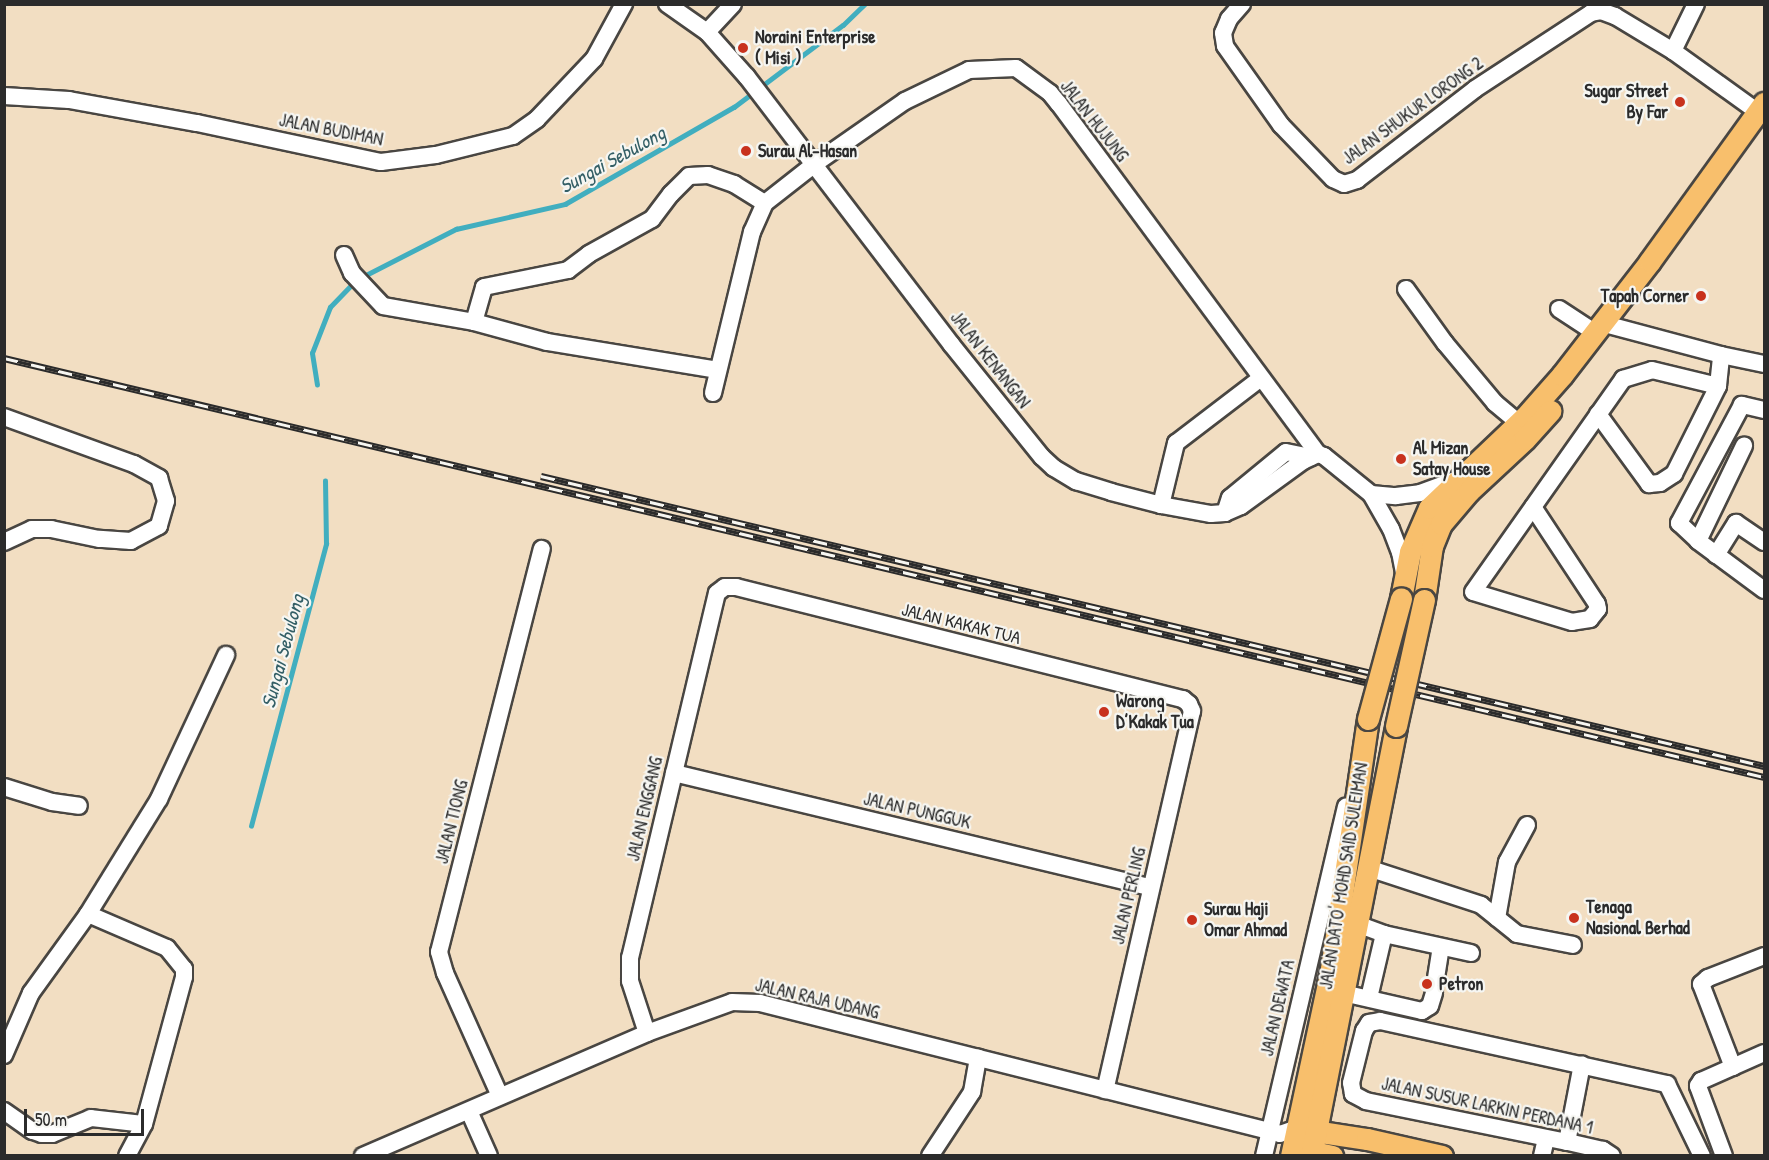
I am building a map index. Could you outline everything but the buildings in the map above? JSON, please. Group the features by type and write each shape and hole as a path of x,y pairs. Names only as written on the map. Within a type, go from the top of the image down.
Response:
{"main road":[{"path":"1602,326 1761,107"},
{"name":"JALAN DATO' MOHD SAID SULEIMAN","path":"1300,1143 1331,969 1368,719 1403,589 1410,552 1429,508 1520,423 1602,326"},
{"name":"JALAN DATO' MOHD SAID SULEIMAN","path":"1300,1143 1343,993 1396,726 1424,600 1432,546 1441,524 1461,499 1525,439 1557,403 1602,326"},
{"path":"1300,1143 1367,1139 1442,1155"}],"street":[{"name":"JALAN BUDIMAN","path":"4,96 80,102 197,123 381,162 436,154 513,136 537,119 594,59 624,4"},
{"name":"JALAN KENANGAN","path":"667,4 707,32 747,77 816,164 951,344 1042,457 1076,481 1211,514 1254,497 1314,455"},
{"path":"707,32 733,4"},
{"name":"JALAN SHUKUR LORONG 2","path":"1242,4 1229,19 1223,33 1225,46 1281,125 1333,179 1344,184 1357,180 1475,89 1591,13 1601,10 1615,16 1673,51"},
{"path":"1696,4 1673,51 1761,107"},
{"name":"JALAN HUJUNG","path":"713,393 752,232 765,203 905,100 969,70 1016,68 1050,93 1059,104 1261,378 1314,455"},
{"path":"474,322 484,287 568,270 589,254 652,219 688,176 708,175 734,184 765,203"},
{"path":"344,255 356,277 383,306 474,322 547,342 718,370"},
{"path":"1406,289 1445,343 1495,403 1520,423"},
{"path":"1559,309 1602,326 1764,364"},
{"path":"1598,414 1649,484 1660,483 1674,474 1718,386 1721,355"},
{"path":"1533,507 1597,603 1598,609 1590,619 1572,622 1473,592 1623,379 1635,373 1652,370 1718,386"},
{"path":"1162,501 1176,443 1261,378"},
{"path":"1764,410 1743,405 1679,523 1698,541 1764,590"},
{"path":"4,417 134,464 159,478 166,501 159,526 131,541 99,539 51,529 32,529 4,542"},
{"path":"1698,541 1744,446"},
{"path":"1314,455 1324,456 1371,494 1384,515 1400,552 1403,589"},
{"path":"1371,494 1396,496 1420,493 1458,479"},
{"path":"1716,555 1736,523 1764,542"},
{"name":"JALAN TIONG","path":"500,1096 445,973 439,952 542,549"},
{"name":"JALAN KAKAK TUA","path":"717,593 725,587 736,587 1183,699 1192,711"},
{"name":"JALAN ENGGANG","path":"647,1033 630,981 630,958 717,593"},
{"path":"4,1055 31,993 88,914 159,799 226,655"},
{"name":"JALAN PERLING","path":"1105,1090 1192,711"},
{"name":"JALAN DEWATA","path":"1264,1155 1300,1143 1347,802 1361,765"},
{"name":"JALAN PUNGGUK","path":"674,773 1150,887"},
{"path":"4,787 52,802 79,806"},
{"path":"1497,918 1507,862 1527,825"},
{"path":"1368,868 1481,904 1517,934 1573,945"},
{"path":"88,914 167,948 184,969 184,977 144,1124 127,1155"},
{"path":"1357,924 1384,934 1471,953"},
{"path":"1369,998 1384,934"},
{"path":"1343,993 1422,1011 1430,1006 1441,948"},
{"path":"1732,1067 1701,984 1708,978 1764,956"},
{"name":"JALAN RAJA UDANG","path":"363,1155 647,1033 732,1002 760,1003 1105,1090 1300,1143"},
{"name":"JALAN SUSUR LARKIN PERDANA 1","path":"1582,1064 1380,1021 1369,1023 1364,1031 1351,1083 1353,1094 1366,1101 1567,1142 1603,1150 1612,1155"},
{"path":"1724,1155 1698,1086 1701,1081 1764,1053"},
{"path":"930,1155 972,1092 978,1058"},
{"path":"1567,1142 1582,1064 1667,1084 1702,1155"},
{"path":"469,1111 489,1155"},
{"path":"4,1112 33,1131 42,1134 52,1134 91,1118 144,1124"},
{"path":"1542,1155 1546,1138"}],"waterway":[{"name":"Sungai Sebulong","path":"362,277 456,229 565,204 734,107 843,25 865,4"},
{"name":"Sungai Sebulong","path":"317,385 312,353 330,307 355,281"},
{"name":"Sungai Sebulong","path":"251,826 326,544 325,481"}],"railway":[{"path":"4,358 1764,777"},
{"path":"541,476 1764,766"}],"place":[{"name":"Noraini Enterprise ( Misi )","path":"743,48"},
{"name":"Sugar Street By Far","path":"1680,102"},
{"name":"Surau Al-Hasan","path":"746,151"},
{"name":"Tapah Corner","path":"1701,296"},
{"name":"Al Mizan Satay House","path":"1401,459"},
{"name":"Warong D’Kakak Tua","path":"1104,712"},
{"name":"Tenaga Nasional Berhad","path":"1574,918"},
{"name":"Surau Haji Omar Ahmad","path":"1192,920"},
{"name":"Petron","path":"1427,984"}]}
